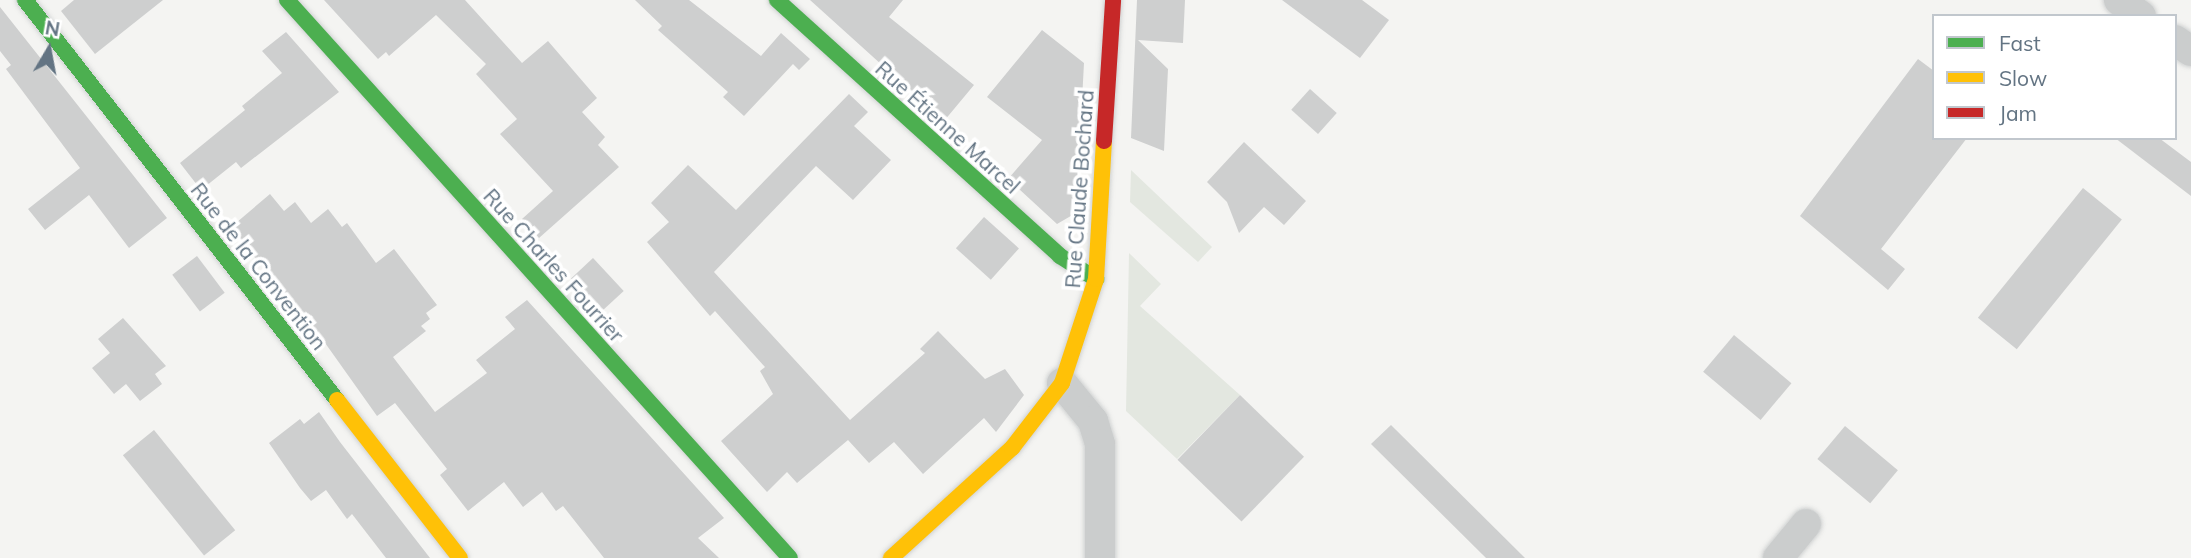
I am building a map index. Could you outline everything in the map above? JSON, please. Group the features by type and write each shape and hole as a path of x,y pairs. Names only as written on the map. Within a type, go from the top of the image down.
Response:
{"street":[{"name":"Rue de la Convention","path":"25,0 460,558"},
{"name":"Rue Charles Fourrier","path":"287,0 790,558"},
{"name":"Rue Étienne Marcel","path":"777,0 1060,256 1096,279"},
{"name":"Rue Claude Bochard","path":"891,558 1012,448 1062,383 1086,324 1096,279 1113,0"},
{"path":"2119,0 2138,14"},
{"path":"1062,383 1093,421 1100,444 1100,558"},
{"path":"1778,558 1806,524"}],"shaded area":[{"path":"1131,170 1212,247 1198,262 1130,202"},
{"path":"1129,253 1161,284 1140,306 1240,395 1177,459 1126,411"}],"building":[{"path":"74,0 163,0 95,54 61,11"},
{"path":"324,0 465,0 522,63 548,41 597,98 582,112 605,137 598,145 619,167 539,238 522,219 553,191 500,134 517,119 476,74 486,64 436,15 389,56 386,52 378,59"},
{"path":"635,0 689,0 761,56 781,33 810,59 799,70 793,64 744,116 723,97 728,92 658,30 662,26"},
{"path":"810,0 903,0 889,17 974,85 944,121"},
{"path":"1137,0 1185,0 1183,43 1138,40 1168,69 1164,151 1131,138"},
{"path":"1282,0 1362,0 1389,20 1360,58"},
{"path":"0,7 167,218 129,248 89,195 45,230 28,209 80,168 6,69 11,65 0,51"},
{"path":"1042,30 1084,63 1076,213 1057,224 1008,179 1042,140 987,97"},
{"path":"286,32 339,92 241,168 236,162 201,190 180,163 245,110 242,106 282,73 262,51"},
{"path":"1918,59 1932,70 1932,140 1965,140 1881,249 1905,269 1888,290 1800,216"},
{"path":"1310,89 1337,113 1318,134 1291,110"},
{"path":"849,94 868,112 854,126 891,160 853,200 816,166 714,272 850,420 925,353 920,349 938,331 985,379 1005,369 1024,395 996,432 984,418 923,474 894,442 869,463 848,440 797,483 787,472 767,492 721,441 773,394 760,371 765,367 715,311 710,316 647,242 669,222 651,203 688,165 736,210"},
{"path":"2118,140 2162,140 2191,162 2191,196"},
{"path":"1244,142 1306,201 1284,225 1264,207 1239,233 1227,202 1207,182"},
{"path":"2083,188 2122,219 2017,349 1978,318"},
{"path":"270,194 284,211 295,202 311,223 328,209 342,227 347,223 376,263 394,249 437,305 426,313 430,319 421,326 426,331 393,357 435,412 487,373 476,360 515,329 505,317 527,300 724,518 698,538 719,558 604,558 563,506 556,511 542,492 523,507 504,482 468,511 440,475 447,469 395,403 377,416 318,333 230,228"},
{"path":"984,217 1019,248 991,280 956,248"},
{"path":"197,256 225,293 200,311 172,275"},
{"path":"593,258 624,291 602,311 571,278"},
{"path":"123,318 166,366 155,374 162,384 140,401 126,384 114,394 92,368 110,353 98,339"},
{"path":"1734,335 1791,383 1761,420 1703,372"},
{"path":"1240,395 1304,457 1242,522 1177,460"},
{"path":"319,412 430,558 386,558 352,514 347,519 326,490 311,501 300,488 269,443 300,419 304,424"},
{"path":"1391,425 1525,558 1486,558 1371,444"},
{"path":"1845,426 1898,470 1870,503 1817,459"},
{"path":"154,430 235,530 204,555 123,455"}],"traffic: fast":[{"path":"25,0 337,400"},
{"path":"287,0 790,558"},
{"path":"777,0 1060,256 1096,279"}],"traffic: slow":[{"path":"891,558 1012,448 1062,383 1096,279 1104,141"},
{"path":"337,400 460,558"}],"traffic: jam":[{"path":"1104,141 1113,0"}]}
